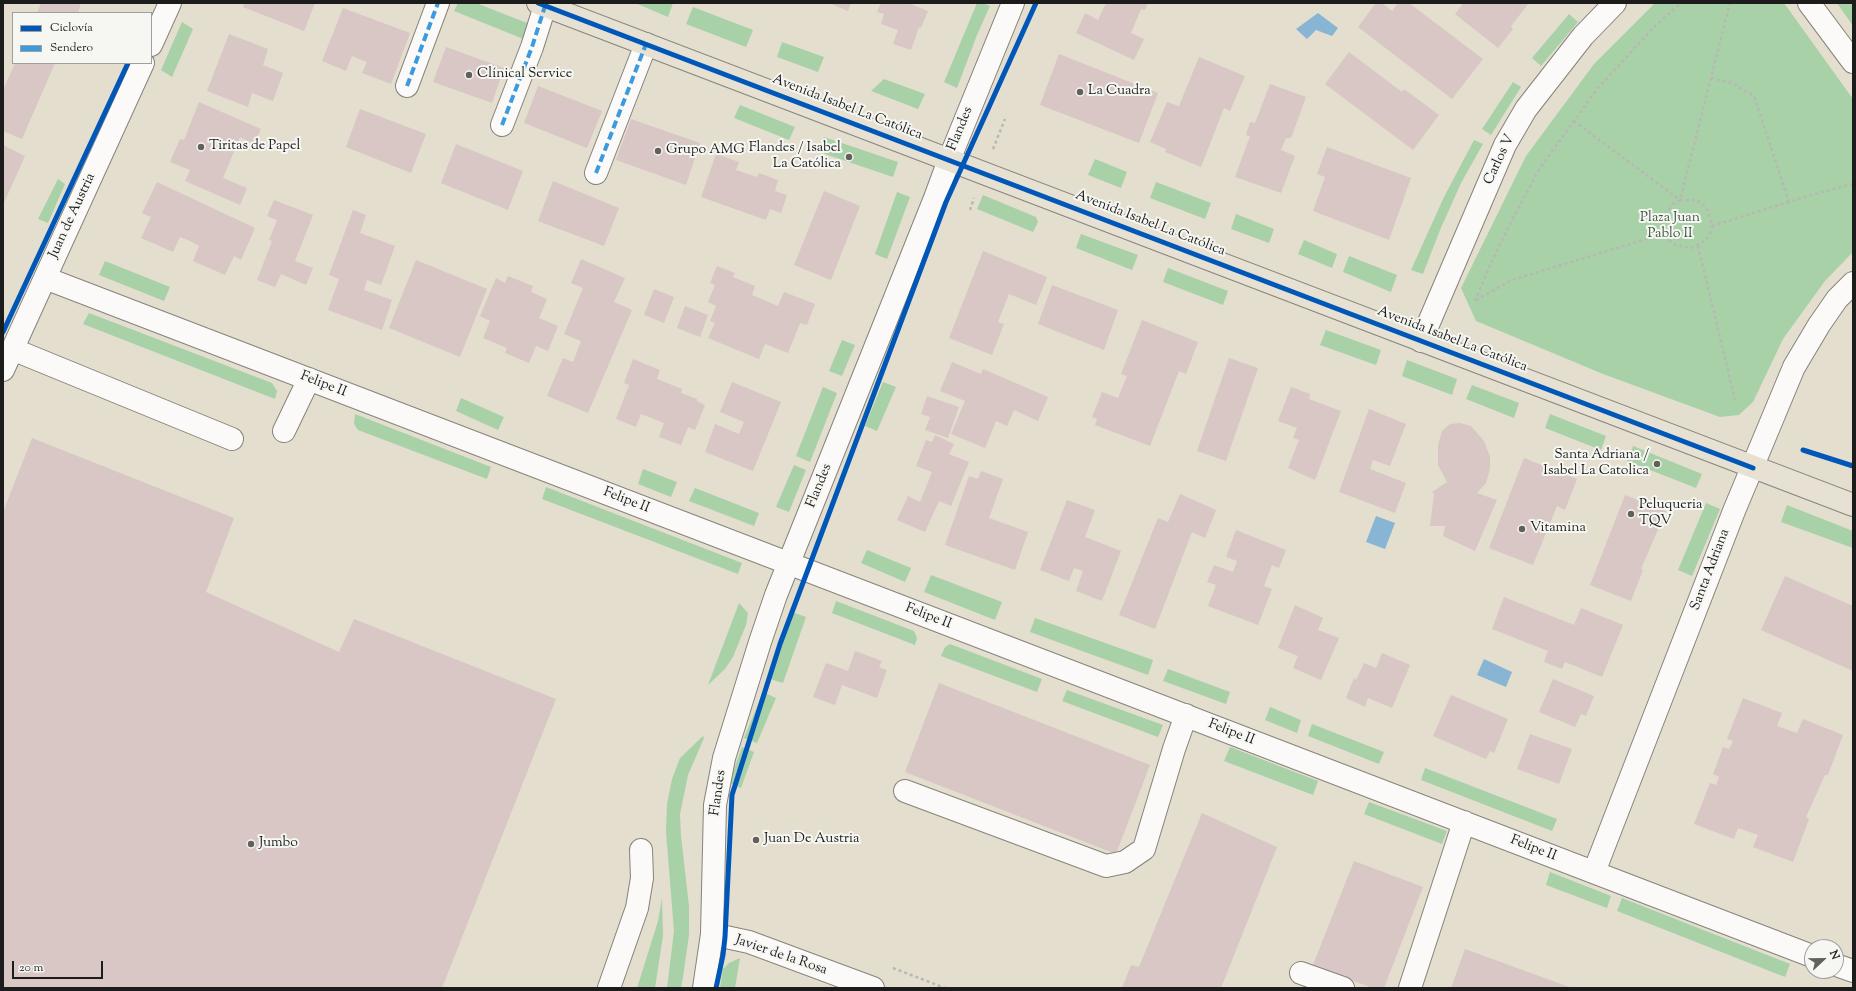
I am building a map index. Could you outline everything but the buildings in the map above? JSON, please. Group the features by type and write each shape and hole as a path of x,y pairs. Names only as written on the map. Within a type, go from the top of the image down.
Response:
{"main road":[{"name":"Avenida Isabel La Católica","path":"542,4 1853,505"}],"street":[{"path":"152,43 170,3"},
{"path":"408,86 438,3"},
{"name":"Flandes","path":"704,988 712,934 715,805 724,758 760,642 789,563 949,160 1014,3"},
{"name":"Carlos V","path":"1421,341 1505,145 1526,109 1583,36 1615,3"},
{"path":"1809,3 1853,62"},
{"path":"502,125 532,47 542,4"},
{"path":"596,173 646,44"},
{"name":"Juan de Austria","path":"3,370 143,64"},
{"name":"Felipe II","path":"45,278 1804,953"},
{"name":"Santa Adriana","path":"1594,872 1734,511 1794,367 1819,325 1837,299 1853,282"},
{"path":"12,349 232,439"},
{"path":"284,431 308,379"},
{"path":"905,791 1106,866 1125,862 1144,849 1174,749 1186,715"},
{"path":"1410,988 1464,822"},
{"path":"609,988 637,908 642,878 640,850"},
{"name":"Javier de la Rosa","path":"712,934 749,942 873,988"},
{"path":"1301,973 1343,988"}],"path":[{"path":"1666,233 1512,280 1476,300 1490,265 1540,168 1597,89 1654,27 1681,3"},
{"path":"1680,200 1730,3"},
{"path":"1712,78 1732,83 1754,96 1789,202"},
{"path":"1574,121 1680,200"},
{"path":"1712,226 1853,184"},
{"path":"1680,200 1696,200 1703,204 1711,218 1712,226 1710,234 1705,241 1698,246 1691,248 1676,245 1670,240 1663,225 1664,217 1673,204 1680,200"},
{"path":"1698,246 1735,400"}],"green space":[{"path":"458,3 476,3 527,23 526,40 454,11"},
{"path":"635,3 673,3 668,17"},
{"path":"977,3 990,6 977,35 957,88 944,82"},
{"name":"Plaza Juan Pablo II","path":"1655,3 1784,3 1853,99 1853,252 1825,281 1783,339 1753,402 1739,415 1720,417 1603,374 1476,321 1461,288 1526,156 1594,64"},
{"path":"1837,3 1853,3 1853,26"},
{"path":"693,7 753,30 746,47 686,24"},
{"path":"1569,14 1578,22 1541,66 1532,58"},
{"path":"182,22 193,29 172,77 161,70"},
{"path":"782,42 824,57 818,72 777,57"},
{"path":"884,79 925,94 918,109 871,91"},
{"path":"1513,82 1521,87 1491,135 1482,129"},
{"path":"740,105 795,127 789,140 734,118"},
{"path":"824,137 898,162 893,177 819,152"},
{"path":"1474,140 1483,144 1461,183 1440,230 1423,274 1411,270 1444,197"},
{"path":"1095,159 1127,172 1121,188 1088,175"},
{"path":"58,179 65,184 48,223 38,219"},
{"path":"1156,182 1211,203 1205,219 1150,198"},
{"path":"897,192 910,197 887,259 875,254"},
{"path":"983,195 1036,217 1038,222 1033,232 977,209"},
{"path":"1236,214 1274,229 1269,243 1231,229"},
{"path":"1081,234 1138,255 1132,270 1076,248"},
{"path":"1304,240 1337,254 1332,268 1298,254"},
{"path":"1349,256 1397,275 1391,292 1343,272"},
{"path":"105,261 170,287 164,301 99,275"},
{"path":"1168,268 1228,291 1223,305 1163,282"},
{"path":"89,313 272,383 277,391 275,399 83,324"},
{"path":"1326,330 1381,350 1376,365 1320,345"},
{"path":"842,340 855,345 842,376 829,371"},
{"path":"1407,360 1457,379 1452,395 1402,376"},
{"path":"883,382 896,387 877,431 865,426"},
{"path":"1472,385 1519,403 1514,418 1466,399"},
{"path":"823,387 837,393 810,462 796,456"},
{"path":"461,398 504,417 498,430 456,411"},
{"path":"355,414 491,467 487,479 358,430 354,424"},
{"path":"1550,414 1606,436 1601,450 1545,428"},
{"path":"1633,446 1702,474 1696,488 1627,461"},
{"path":"794,465 806,470 789,512 776,507"},
{"path":"643,469 677,482 671,497 638,484"},
{"path":"546,487 742,563 738,574 542,499"},
{"path":"695,488 759,513 754,526 689,501"},
{"path":"1706,503 1720,509 1692,576 1678,570"},
{"path":"1787,505 1853,531 1853,548 1781,522"},
{"path":"867,550 911,568 905,582 861,563"},
{"path":"931,575 1002,602 995,620 924,592"},
{"path":"836,601 914,631 917,638 915,645 832,613"},
{"path":"739,603 748,613 746,625 733,657 725,669 708,685"},
{"path":"792,612 806,617 783,683 767,678"},
{"path":"1035,618 1153,660 1148,675 1030,632"},
{"path":"950,644 1042,679 1037,692 941,656 945,647"},
{"path":"1168,669 1230,692 1226,704 1163,681"},
{"path":"1067,690 1163,725 1158,737 1062,701"},
{"path":"763,692 776,698 757,743 744,738"},
{"path":"1270,707 1301,720 1297,733 1265,720"},
{"path":"1312,724 1384,752 1379,764 1308,736"},
{"path":"703,736 704,738 688,775 680,814 689,906 689,935 683,977 681,988 667,988 674,931 666,832 667,804 672,779 680,758"},
{"path":"742,747 754,752 741,788 729,783"},
{"path":"1230,747 1318,781 1313,795 1224,761"},
{"path":"1425,768 1557,819 1552,831 1421,780"},
{"path":"1369,802 1447,831 1442,844 1364,814"},
{"path":"1550,872 1611,896 1607,908 1546,885"},
{"path":"662,898 663,936 655,988 637,988 658,921"},
{"path":"1622,898 1790,964 1785,977 1617,911"},
{"path":"740,958 735,988 720,988 723,969 729,963"}],"water":[{"path":"1318,13 1338,28 1332,36 1316,30 1307,39 1296,29"},
{"path":"1376,516 1395,523 1385,549 1366,542"},
{"path":"1484,659 1512,672 1506,687 1477,675"}],"marked path":[{"path":"407,86 438,3"},
{"path":"502,125 532,47 545,6"},
{"path":"596,173 646,44"}],"cycle path":[{"path":"538,3 1753,468"},
{"path":"716,988 725,937 732,795 780,644 946,202 1036,3"},
{"path":"3,332 128,64"},
{"path":"1803,450 1853,466"}],"place":[{"name":"Clínical Service","path":"469,75"},
{"name":"La Cuadra","path":"1080,92"},
{"name":"Tiritas de Papel","path":"201,147"},
{"name":"Grupo AMG","path":"658,151"},
{"name":"Flandes / Isabel La Católica","path":"849,157"},
{"name":"Santa Adriana / Isabel La Catolica","path":"1657,464"},
{"name":"Peluqueria TQV","path":"1631,514"},
{"name":"Vitamina","path":"1522,529"},
{"name":"Juan De Austria","path":"756,840"},
{"name":"Jumbo","path":"251,844"}]}
